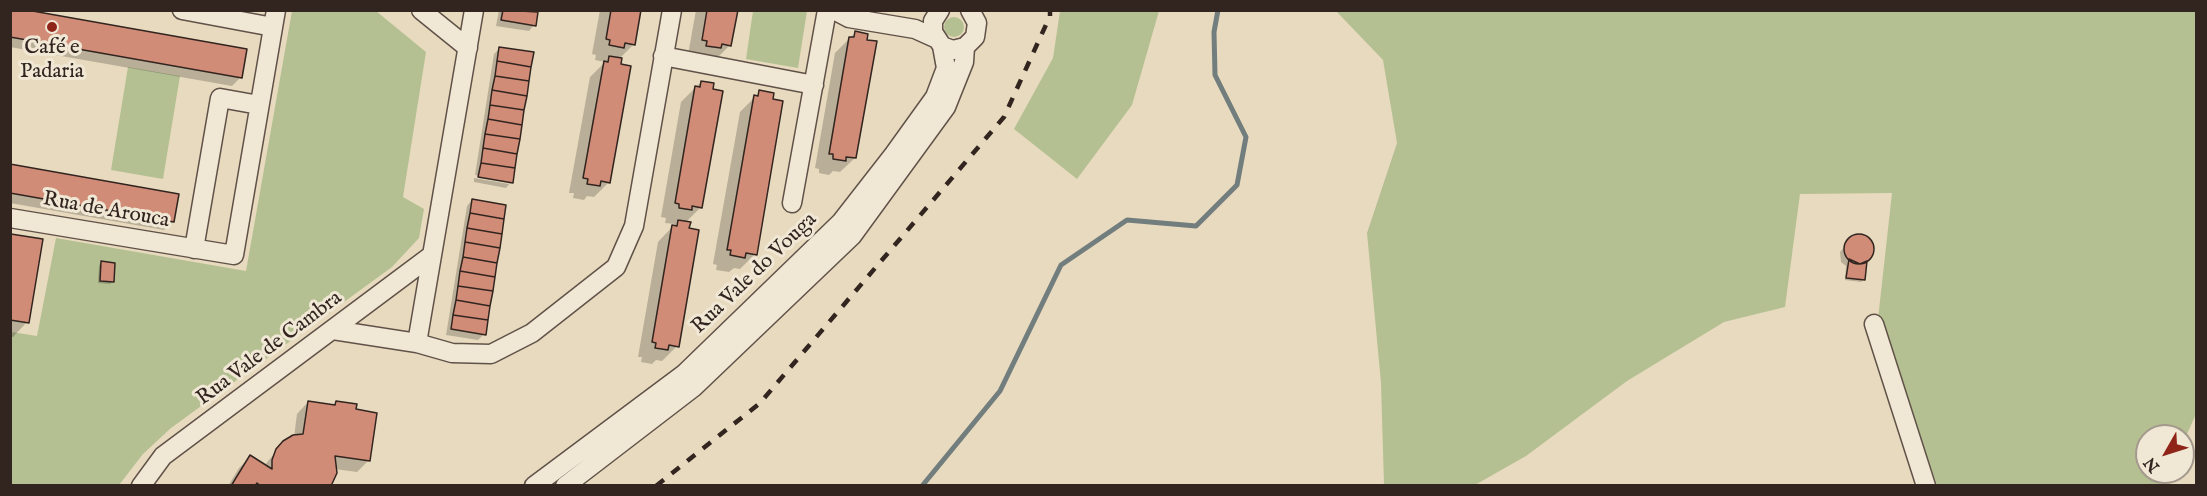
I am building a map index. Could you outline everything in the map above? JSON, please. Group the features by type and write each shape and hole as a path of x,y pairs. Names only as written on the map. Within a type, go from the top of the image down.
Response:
{"street":[{"path":"183,10 274,19 259,105 220,98 194,249"},
{"path":"421,10 468,48"},
{"path":"417,343 474,10"},
{"path":"333,330 417,343 452,353 491,354 532,333 616,267 634,226 672,10"},
{"path":"792,203 826,10"},
{"path":"834,10 849,18 915,29 953,50 964,47"},
{"name":"Rua Vale do Vouga","path":"534,486 684,374 841,222 935,97 946,68 933,21 940,10"},
{"name":"Rua Vale do Vouga","path":"565,486 694,387 852,236 946,107 964,63 964,47 975,37 977,22 973,12"},
{"path":"663,56 814,85"},
{"name":"Rua de Arouca","path":"10,218 234,255 259,105"},
{"name":"Rua Vale de Cambra","path":"141,486 163,456 432,255"},
{"path":"1874,324 1926,486"}],"green space":[{"path":"292,11 376,11 426,52 403,197 424,209 419,238 392,267 171,428 143,454 119,485 11,486 11,336 12,332 37,336 56,238 246,271"},
{"path":"753,11 807,11 798,68 746,59"},
{"path":"1060,11 1159,11 1132,105 1077,179 1014,129 1053,58"},
{"path":"1336,11 2196,11 2196,414 2192,424 2135,424 2135,484 2161,485 1937,485 1878,319 1892,193 1800,194 1785,307 1724,322 1627,381 1526,456 1475,485 1384,485 1381,383 1367,233 1397,143 1383,60"},
{"path":"954,17 961,20 964,27 961,34 954,37 947,34 944,27 947,20"},
{"path":"128,67 180,76 163,179 111,170"}],"building":[{"path":"10,10 27,10 247,49 242,78 10,37"},
{"path":"503,10 538,12 536,26 501,20"},
{"path":"611,10 641,10 635,45 625,43 624,48 609,45 610,40 606,39"},
{"path":"707,10 738,10 731,46 722,44 721,48 706,46 707,41 702,40"},
{"path":"855,31 868,34 867,40 877,41 856,158 846,157 846,161 833,159 833,154 829,154 849,37 854,37"},
{"path":"499,47 534,52 531,67 497,61"},
{"path":"609,56 622,58 621,64 631,66 610,183 601,181 600,186 587,184 588,179 583,178 604,61 608,62"},
{"path":"497,61 531,67 529,81 495,76"},
{"path":"495,76 529,81 527,96 492,90"},
{"path":"701,81 714,83 713,89 723,91 702,208 692,206 692,210 679,208 679,204 675,203 695,86 700,87"},
{"path":"492,90 527,96 524,110 490,105"},
{"path":"759,90 774,93 773,99 783,101 757,255 746,253 745,258 730,255 731,250 727,250 754,95 758,96"},
{"path":"490,105 524,110 522,125 488,119"},
{"path":"488,119 522,125 520,139 485,134"},
{"path":"485,134 520,139 517,154 483,148"},
{"path":"483,148 517,154 515,168 481,163"},
{"path":"481,163 515,168 513,183 478,177"},
{"path":"10,164 179,194 174,222 10,193"},
{"path":"472,199 506,205 504,219 470,213"},
{"path":"470,213 504,219 502,234 467,228"},
{"path":"678,220 691,222 689,228 699,230 679,347 669,345 668,350 655,348 656,343 652,342 672,225 677,226"},
{"path":"467,228 502,234 500,248 465,242"},
{"path":"11,234 43,239 29,323 10,320"},
{"path":"1859,234 1865,235 1873,243 1873,255 1865,263 1859,264 1853,263 1845,255 1844,249 1845,243 1853,235"},
{"path":"465,242 500,248 497,263 463,257"},
{"path":"463,257 497,263 495,277 460,271"},
{"path":"1849,259 1860,264 1867,261 1865,280 1846,278"},
{"path":"101,261 115,263 114,282 100,281"},
{"path":"460,271 495,277 493,291 458,286"},
{"path":"458,286 493,291 490,306 456,300"},
{"path":"456,300 490,306 488,320 453,315"},
{"path":"453,315 488,320 486,335 451,329"},
{"path":"308,401 335,405 336,401 357,404 356,409 377,413 370,461 335,456 337,473 331,486 261,486 257,483 255,486 231,486 250,455 272,469 276,449 283,441 293,435 303,434"}],"waterway":[{"path":"922,486 1000,391 1061,265 1127,220 1196,226 1237,185 1246,137 1215,75 1214,32 1218,10"}],"railway":[{"path":"656,486 760,403 1004,117 1050,16 1050,10"}],"place":[{"name":"Café e Padaria","path":"52,27"}]}
